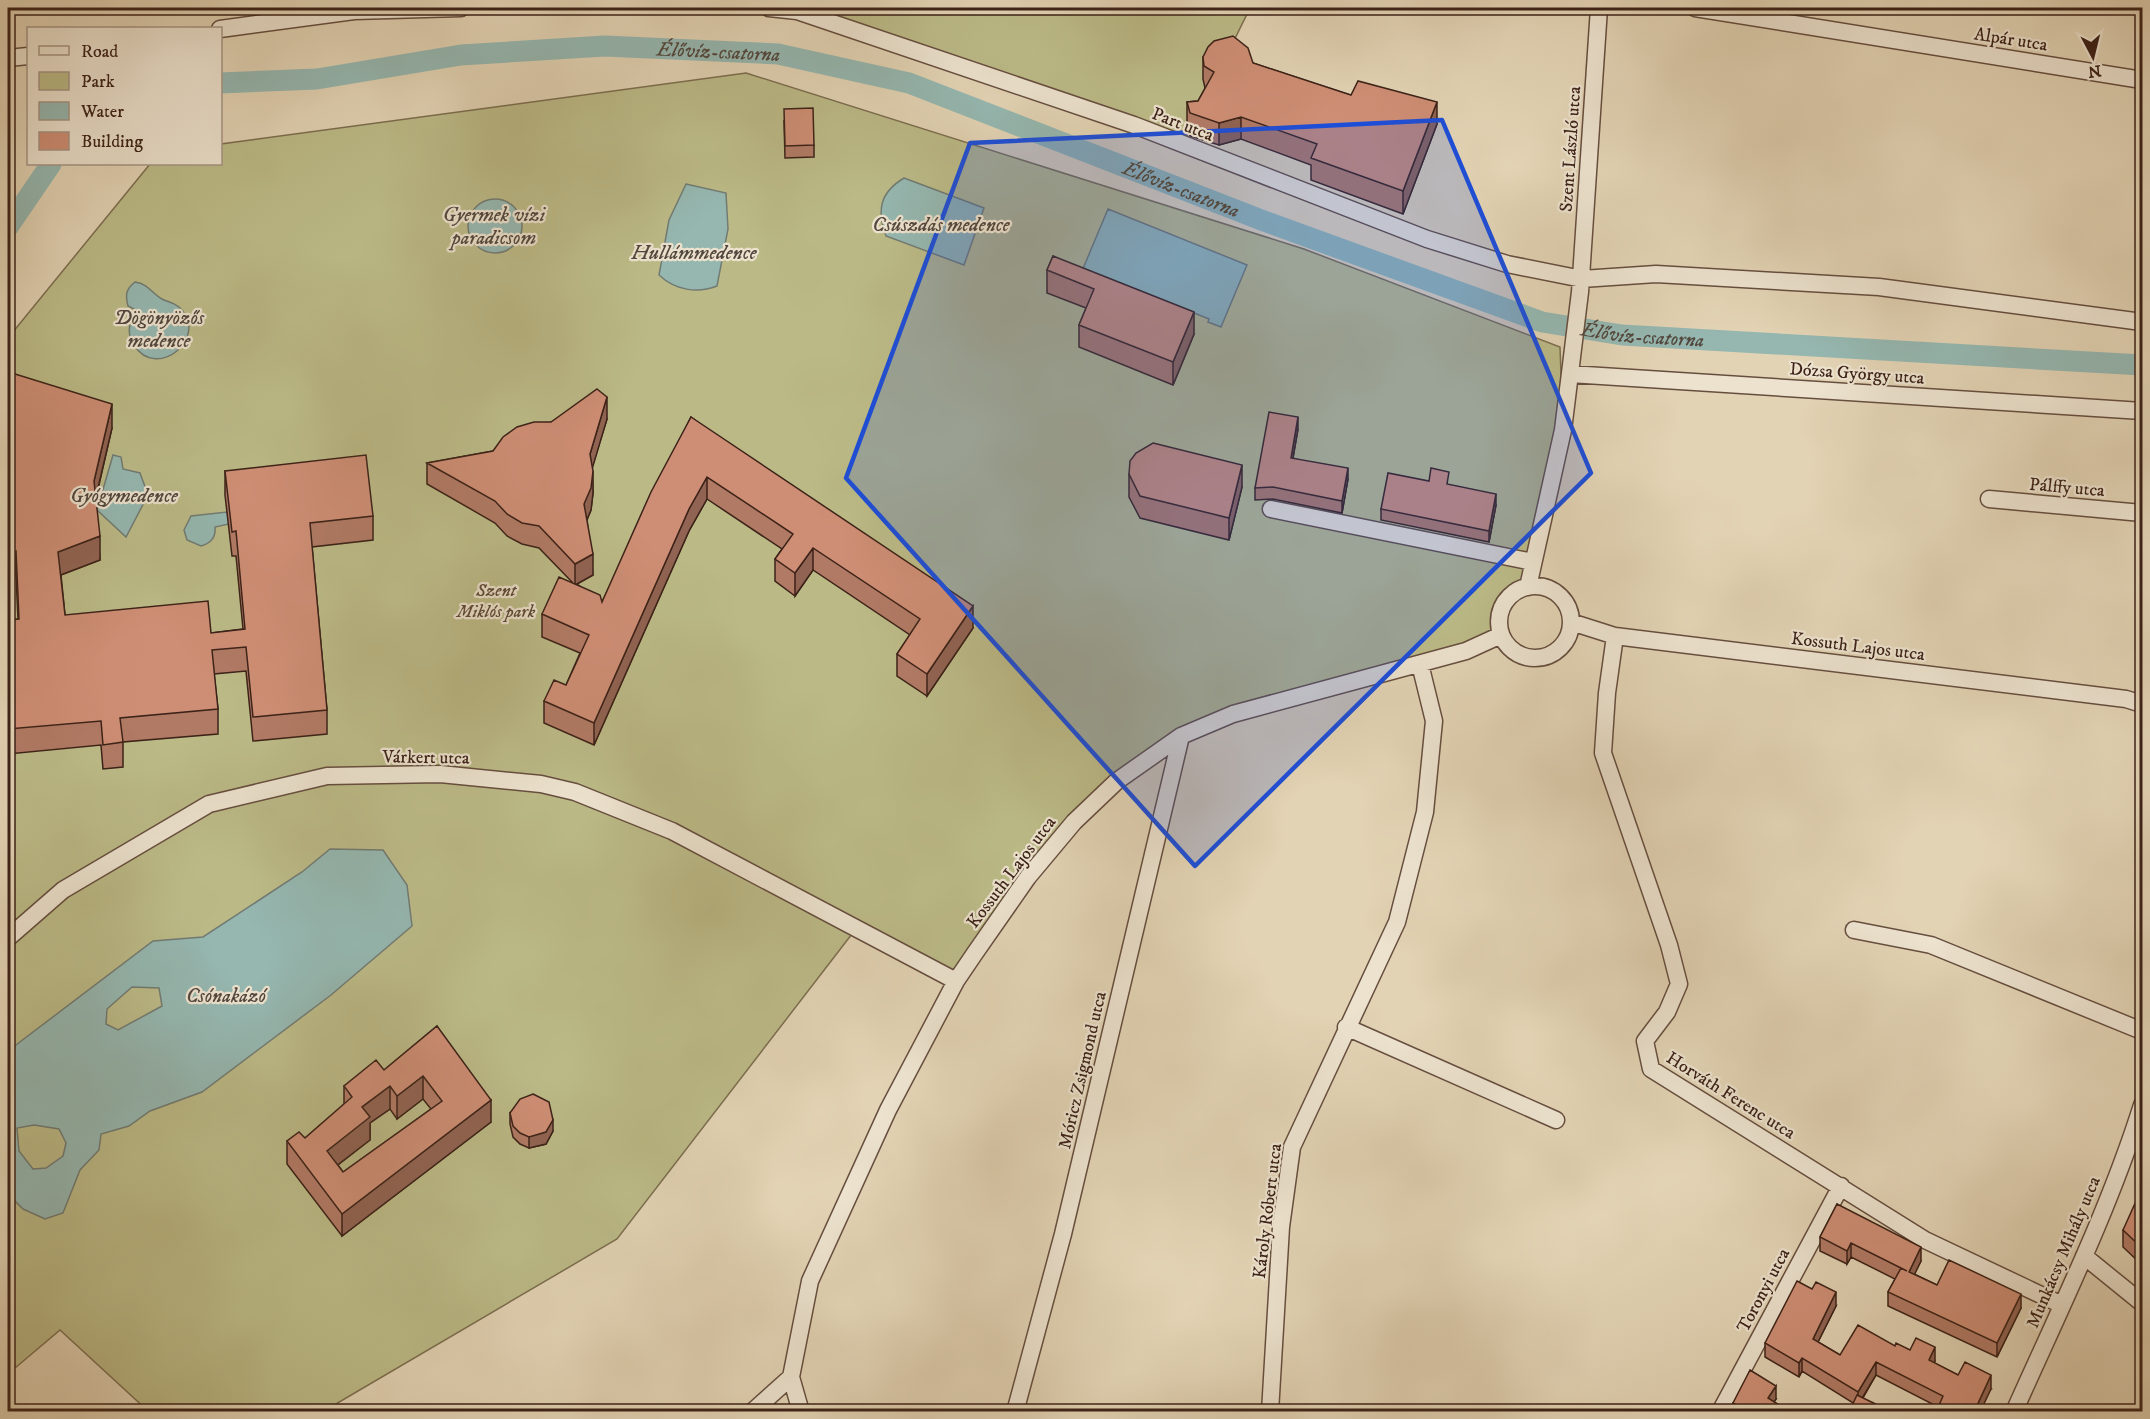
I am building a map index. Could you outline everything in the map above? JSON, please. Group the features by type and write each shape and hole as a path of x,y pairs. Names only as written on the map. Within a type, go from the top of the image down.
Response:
{"street":[{"path":"222,29 354,11 461,8"},
{"name":"Part utca","path":"769,8 797,11 1134,126 1427,239 1581,286"},
{"name":"Szent László utca","path":"1570,370 1581,286 1599,8"},
{"name":"Alpár utca","path":"1695,8 2142,80"},
{"path":"8,58 27,56"},
{"path":"1581,286 1656,274 1879,287 2142,322"},
{"path":"1528,587 1563,430 1570,370"},
{"name":"Dózsa György utca","path":"1570,370 2142,411"},
{"name":"Pálffy utca","path":"1989,499 2142,513"},
{"path":"1271,509 1533,562"},
{"path":"1540,586 1552,591 1562,599 1568,609 1571,622 1563,645 1553,653 1541,658 1517,654 1507,646 1498,623 1500,610 1511,595 1528,587 1540,586"},
{"name":"Kossuth Lajos utca","path":"1571,622 1615,636 2126,699 2142,704"},
{"name":"Kossuth Lajos utca","path":"790,1377 810,1281 888,1110 956,981 1028,877 1074,822 1117,782 1181,736 1233,714 1466,651 1501,635"},
{"name":"Horváth Ferenc utca","path":"1615,636 1606,693 1602,753 1669,945 1679,984 1667,1012 1646,1041 1651,1069 1925,1240 2062,1305"},
{"name":"Károly Róbert utca","path":"1270,1412 1281,1227 1292,1147 1346,1027 1397,922 1425,812 1434,721 1420,664"},
{"name":"Móricz Zsigmond utca","path":"1015,1412 1063,1234 1181,736"},
{"name":"Várkert utca","path":"8,938 63,890 209,804 327,776 440,774 541,784 575,792 672,831 855,930 956,981"},
{"path":"1854,930 1931,945 2142,1031"},
{"path":"1346,1027 1556,1120"},
{"name":"Munkácsy Mihály utca","path":"2014,1412 2084,1256 2132,1138 2142,1105"},
{"name":"Toronyi utca","path":"1720,1412 1841,1186"},
{"path":"2084,1256 2142,1303"},
{"path":"752,1412 790,1377 801,1412"}],"highlighted area":[{"path":"1442,120 1591,473 1195,866 846,478 970,143"}],"green space":[{"path":"769,8 1250,8 1183,144"},
{"name":"Szent Miklós park","path":"746,73 1304,249 1560,347 1563,430 1528,587 1516,591 1500,610 1501,635 1181,736 1074,822 956,981 855,930 617,1239 324,1411 148,1411 60,1330 8,1374 8,338 149,165 222,165 222,144"}],"water":[{"name":"Csúszdás medence","path":"904,178 984,208 964,265 886,236 881,211 882,203 889,190"},
{"name":"Hullámmedence","path":"686,184 726,193 728,229 717,286 702,290 679,287 659,275 669,220"},
{"name":"Gyermek vízi paradicsom","path":"490,199 500,199 514,207 520,216 522,226 520,236 514,245 500,253 490,253 473,241 468,231 468,221 480,204"},
{"path":"1108,209 1247,265 1221,327 1208,322 1209,319 1097,274 1082,271"},
{"name":"Dögönyözős medence","path":"135,282 144,285 162,299 177,305 187,318 189,330 185,342 167,357 155,359 144,355 132,341 129,327 136,310 128,306 127,295"},
{"name":"Gyógymedence","path":"113,455 121,457 123,469 140,473 148,495 126,537 97,510"},
{"path":"227,512 229,524 215,527 215,534 211,541 201,546 187,540 184,530 191,516"},
{"name":"Csónakázó","path":"330,849 383,850 407,885 412,926 331,995 202,1092 150,1111 129,1126 101,1134 99,1150 80,1170 63,1213 45,1219 23,1209 8,1194 8,1051 153,941 203,937 302,872","holes":["132,987 159,988 162,1006 118,1030 106,1024 107,1009","34,1125 59,1129 66,1143 63,1156 46,1168 33,1169 19,1151 17,1128"]}],"building":[{"path":"1233,36 1248,48 1253,63 1351,95 1358,81 1437,102 1403,191 1311,158 1317,144 1241,117 1219,123 1190,113 1187,102 1198,101 1214,72 1204,66 1203,57 1208,47 1214,41"},
{"path":"813,108 814,145 785,146 784,109"},
{"path":"1053,256 1194,312 1173,362 1079,325 1094,289 1047,270"},
{"path":"15,374 112,404 94,481 100,536 58,552 65,615 208,601 211,633 245,629 236,531 232,532 225,471 366,455 373,516 310,523 327,710 253,717 246,647 212,650 218,709 120,718 123,742 103,745 101,721 8,729 8,620 19,619 16,551 8,553 8,380"},
{"path":"597,389 607,397 590,454 593,471 591,488 584,504 593,554 575,564 539,526 522,523 507,514 495,501 427,463 493,451 503,437 517,427 534,422 551,422"},
{"path":"1269,412 1298,417 1291,458 1348,468 1342,501 1273,487 1255,488"},
{"path":"691,417 973,606 927,674 897,654 920,619 813,548 795,573 775,559 793,534 707,477 689,509 594,723 544,701 554,680 566,685 589,635 542,614 559,577 600,595 602,602 651,492"},
{"path":"1153,443 1242,465 1229,518 1140,496 1129,474 1130,461 1136,453"},
{"path":"1431,468 1449,472 1447,484 1496,494 1489,531 1381,509 1388,473 1429,481"},
{"path":"437,1026 491,1100 342,1214 287,1141 299,1132 305,1138 352,1097 344,1086 376,1060 384,1070","holes":["423,1076 442,1101 343,1172 327,1151 370,1117 362,1107 390,1086 397,1096"]},
{"path":"533,1094 549,1102 553,1120 546,1132 529,1137 520,1133 513,1126 510,1113 520,1099"},
{"path":"2137,1199 2142,1203 2142,1248 2123,1230"},
{"path":"1837,1204 1921,1247 1909,1272 1937,1285 1949,1260 2021,1294 1997,1343 1888,1292 1901,1268 1851,1243 1847,1251 1820,1237"},
{"path":"1797,1281 1812,1289 1816,1282 1836,1292 1813,1339 1840,1355 1858,1325 1895,1346 1896,1343 1910,1350 1916,1338 1935,1347 1929,1360 1958,1375 1965,1362 1991,1375 1974,1412 1936,1412 1943,1396 1876,1362 1858,1392 1802,1358 1799,1363 1765,1343"},
{"path":"1750,1370 1776,1386 1768,1398 1790,1412 1747,1412 1733,1403"},
{"path":"1857,1395 1892,1412 1849,1412"}],"waterway":[{"name":"Élővíz-csatorna","path":"222,83 317,79 461,55 605,46 778,54 909,83 1264,221 1542,322 1622,335 2142,365"},
{"name":"Élővíz-csatorna","path":"8,227 50,165"}]}
